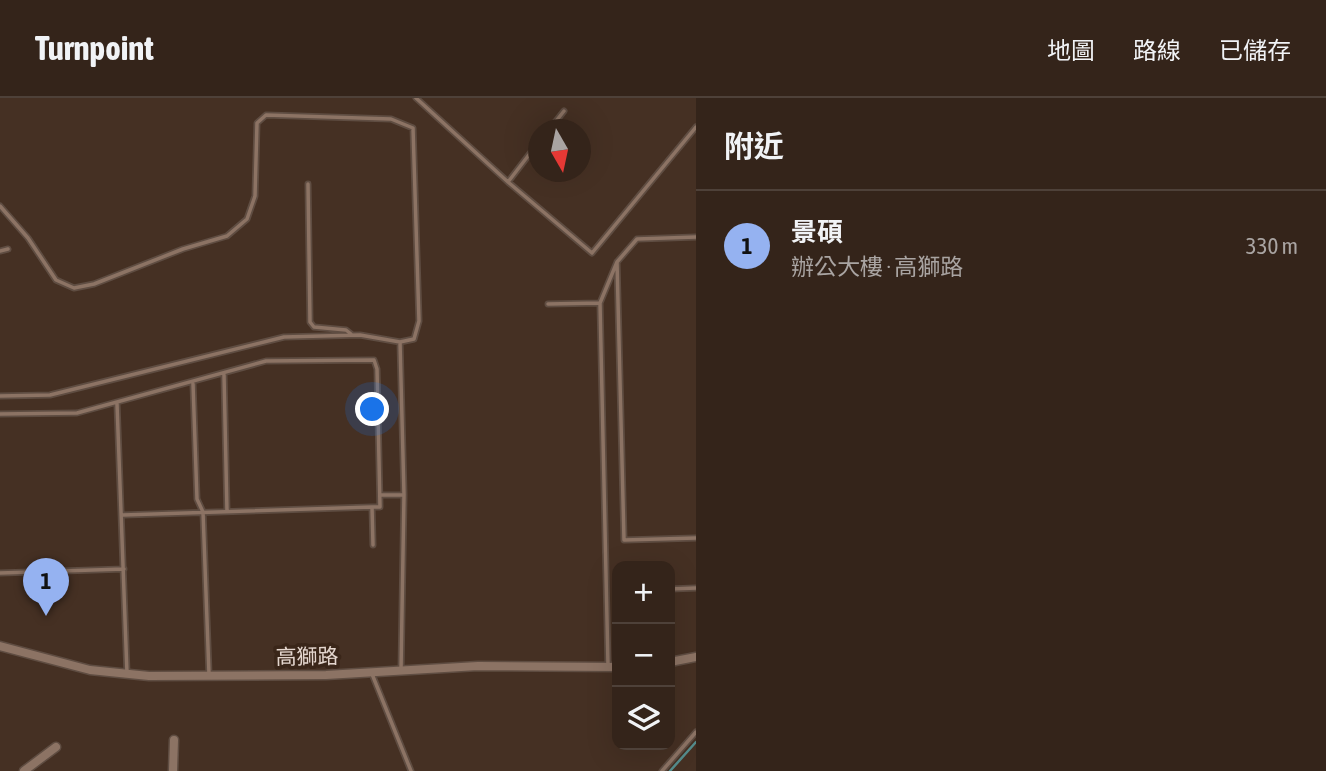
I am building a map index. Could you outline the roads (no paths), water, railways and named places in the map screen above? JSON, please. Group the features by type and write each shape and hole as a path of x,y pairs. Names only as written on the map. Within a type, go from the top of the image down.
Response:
{"street":[{"name":"高獅路","path":"0,646 90,670 127,675 371,672 478,666 612,667"},
{"path":"675,661 696,657"},
{"path":"173,740 173,771"},
{"path":"24,771 56,747"}],"lane":[{"path":"416,98 508,182 592,253 696,127"},
{"path":"558,119 564,111"},
{"path":"0,206 28,238 56,280 74,288 94,284 183,249 227,236 247,219 255,196 257,123 266,115 391,119 413,128 419,321 414,339 400,342 352,335 284,337 50,395 0,396"},
{"path":"508,182 528,156"},
{"path":"308,184 310,322 314,327 346,330 352,335"},
{"path":"612,639 600,303 617,262 637,239 696,237"},
{"path":"0,251 8,249"},
{"path":"617,262 624,540 696,538"},
{"path":"548,304 600,303"},
{"path":"400,342 404,495 401,670"},
{"path":"0,414 77,413 224,375 267,361 374,360 377,369 380,507 123,514"},
{"path":"224,375 227,511"},
{"path":"193,383 197,499 203,512 209,675"},
{"path":"117,403 127,675"},
{"path":"380,495 404,495"},
{"path":"372,507 373,545"},
{"path":"0,573 124,569"},
{"path":"675,589 696,587"},
{"path":"371,672 411,771"},
{"path":"662,771 696,732"}],"waterway":[{"path":"670,771 696,742"}],"place":[{"name":"景碩","path":"46,616"}]}
